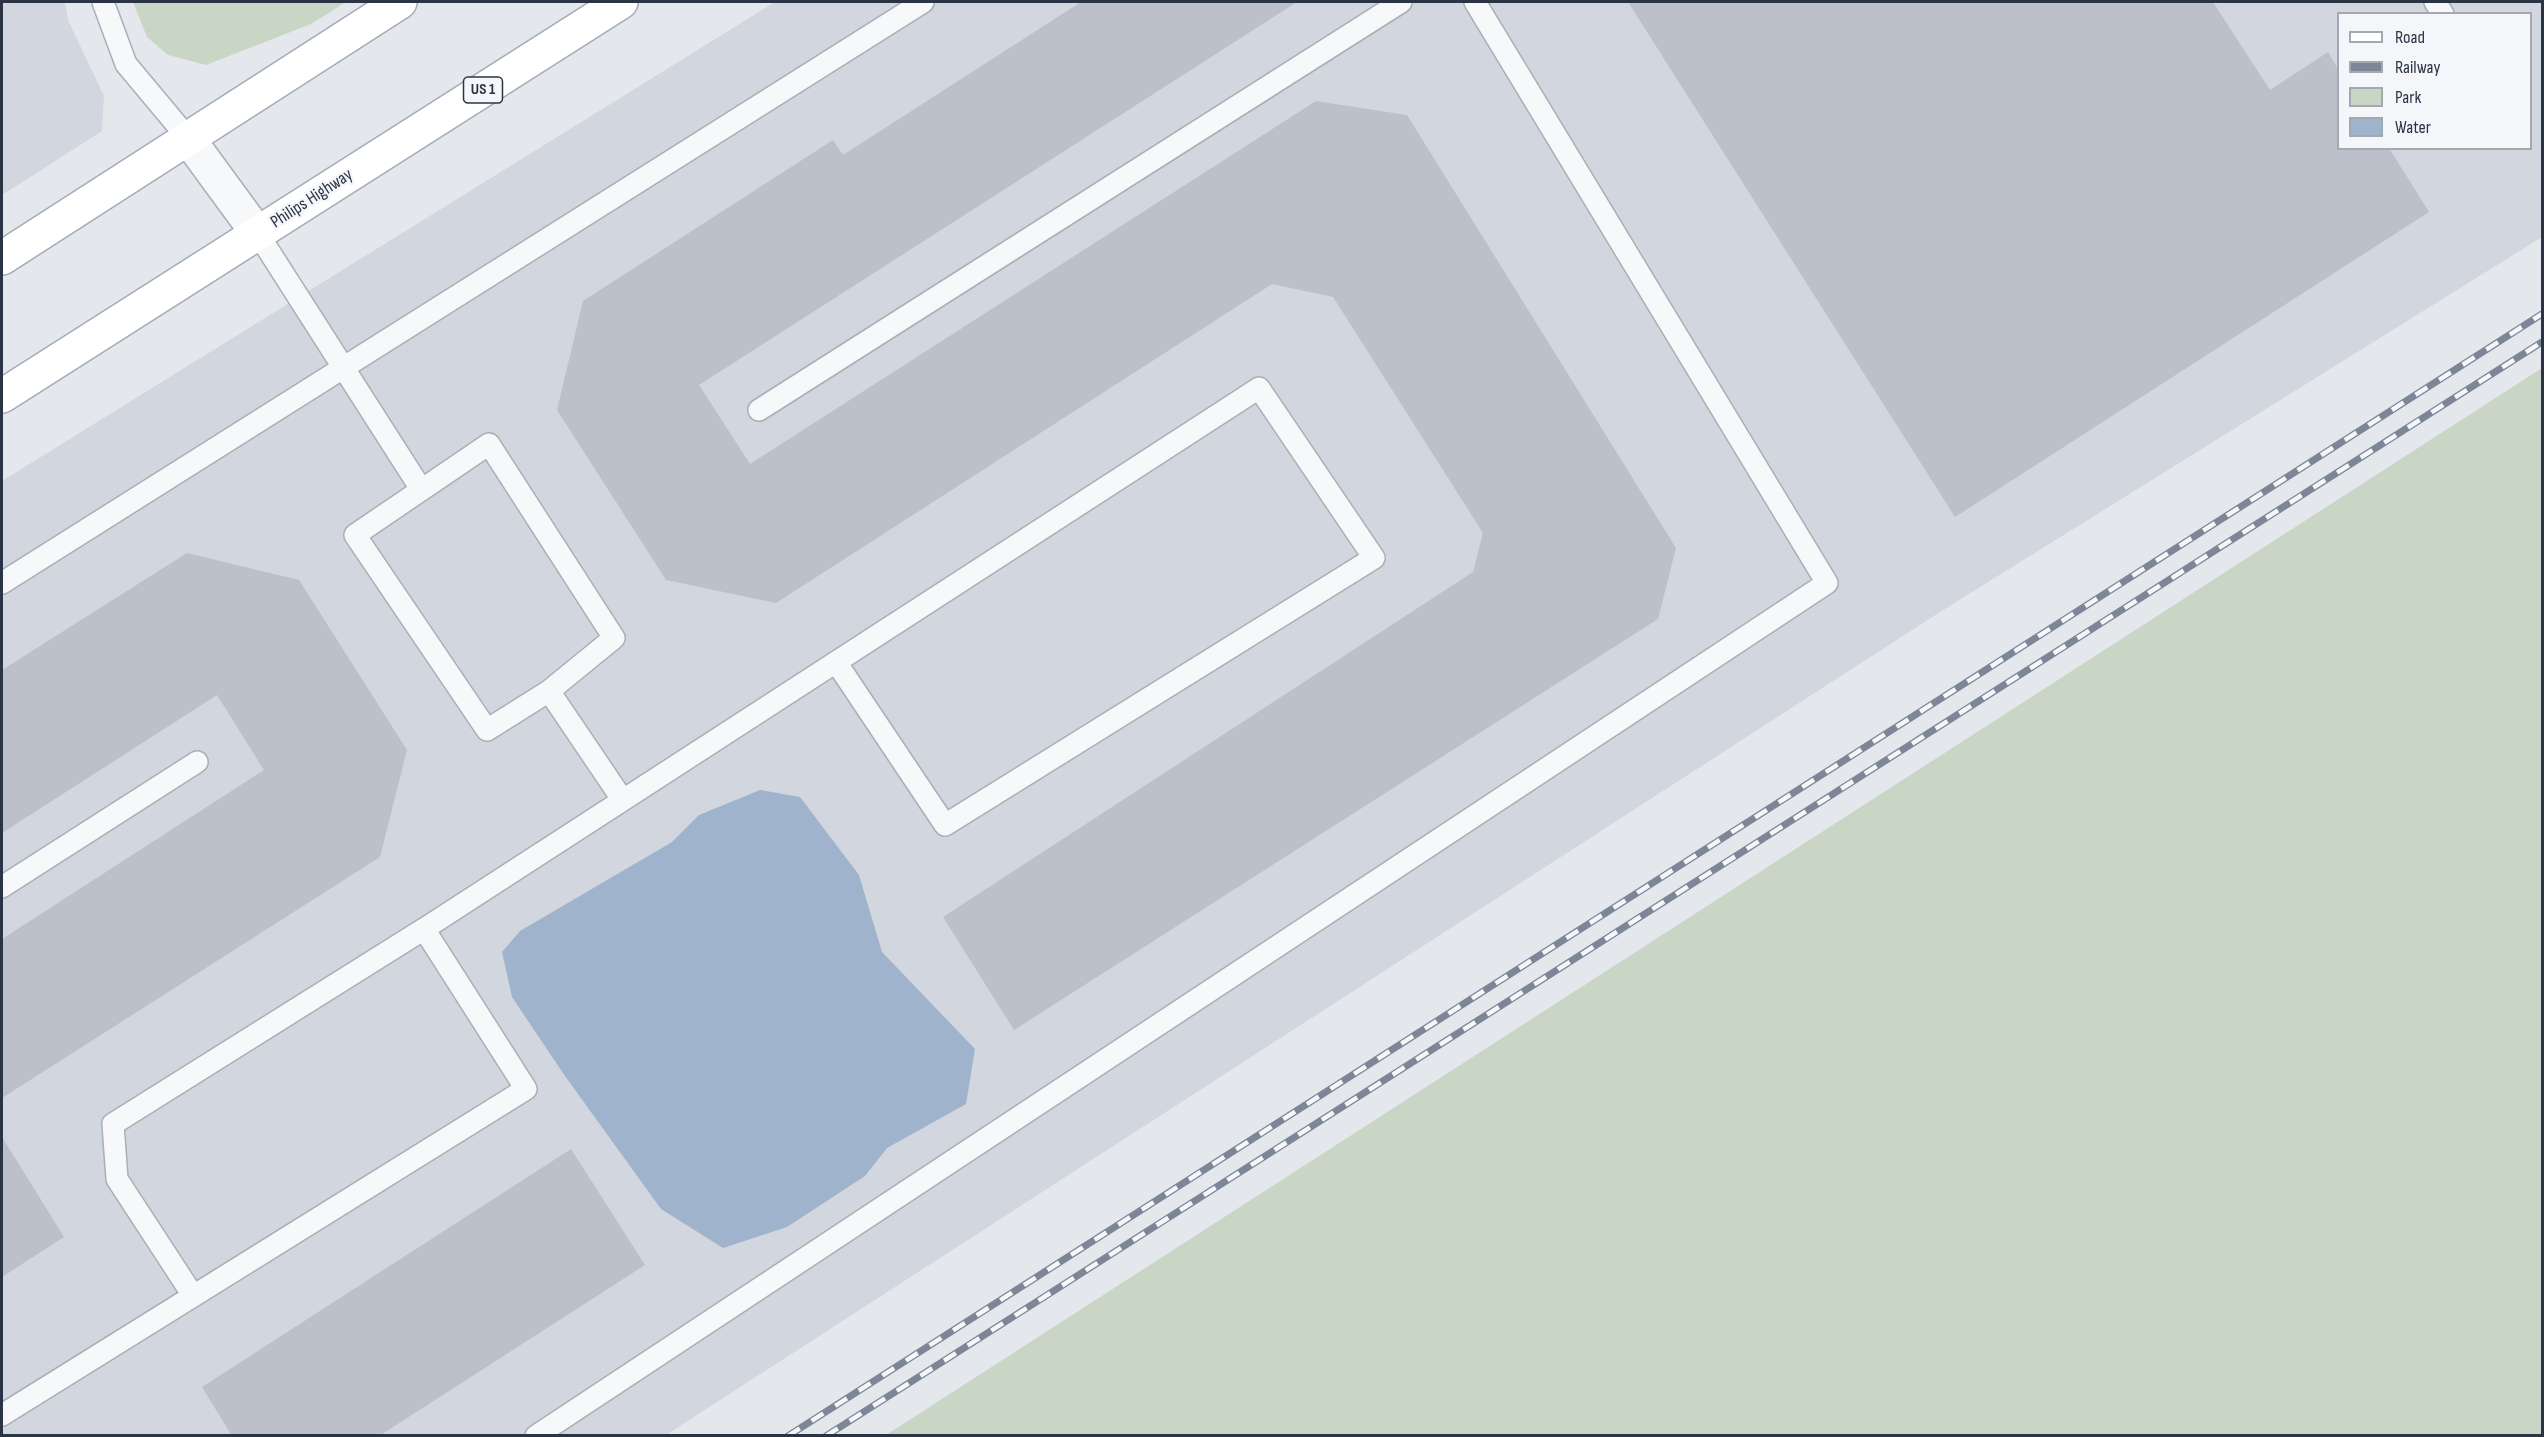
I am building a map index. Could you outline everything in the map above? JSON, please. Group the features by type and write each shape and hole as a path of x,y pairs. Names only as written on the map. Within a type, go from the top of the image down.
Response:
{"main road":[{"path":"2,258 400,2"},
{"name":"Philips Highway","path":"2,396 621,2"}],"street":[{"path":"187,137 258,234"}],"lane":[{"path":"103,2 126,64 187,137"},
{"path":"2,583 923,2"},
{"path":"759,410 1401,2"},
{"path":"536,1436 1827,583 1475,2"},
{"path":"258,234 421,489"},
{"path":"192,1294 117,1179 113,1124 424,929 1259,387 1374,558 945,825 836,662"},
{"path":"489,444 614,638 549,691 487,730 355,535 489,444"},
{"path":"549,691 622,799"},
{"path":"2,887 197,762"},
{"path":"2,1415 192,1294 526,1089 424,929"}],"shaded area":[{"path":"2,2 65,2 68,20 104,96 102,131 2,195"},
{"path":"775,2 2542,2 2542,237 1940,612 666,1435 2,1436 2,481"}],"green space":[{"path":"133,2 346,2 311,24 206,65 168,55 147,37"},
{"path":"2542,368 2542,1435 886,1435"}],"water":[{"path":"760,790 800,797 859,875 882,952 975,1049 966,1104 887,1148 865,1176 787,1227 723,1248 661,1209 565,1076 512,997 502,952 520,931 672,842 699,815"}],"building":[{"path":"1081,2 1297,2 699,385 750,464 1316,101 1407,115 1676,548 1658,619 1014,1030 943,917 1473,572 1483,533 1333,297 1272,284 776,603 666,580 557,410 583,301 833,140 843,155"},
{"path":"1628,2 2213,2 2270,90 2328,52 2337,67 2337,150 2390,150 2429,212 1955,517"},
{"path":"187,553 299,580 407,750 380,857 2,1098 2,939 264,770 217,695 2,833 2,670"},
{"path":"2,1137 64,1237 2,1277"},
{"path":"571,1149 645,1265 379,1436 232,1436 202,1387"}],"railway":[{"path":"788,1436 2542,314"},
{"path":"826,1436 2542,342"}]}
